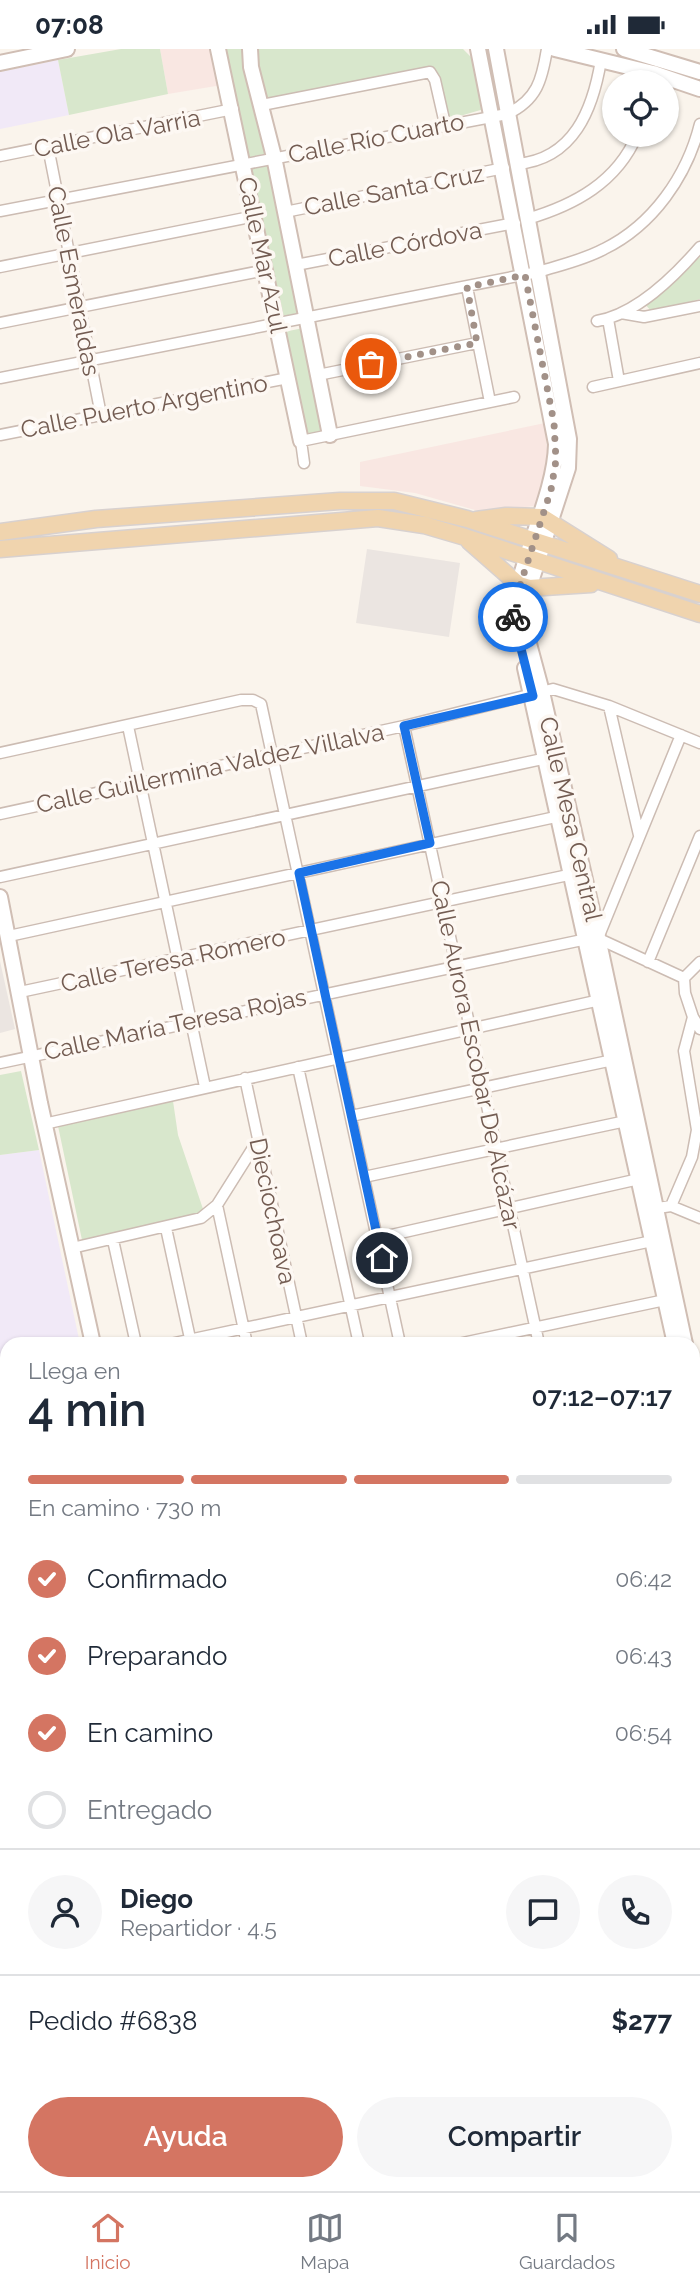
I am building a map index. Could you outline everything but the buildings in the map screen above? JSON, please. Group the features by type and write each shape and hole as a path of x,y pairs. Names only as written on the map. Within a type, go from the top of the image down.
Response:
{"main road":[{"path":"0,63 67,49"},
{"name":"Calle Mar Azul","path":"218,49 233,109 301,441"},
{"name":"Calle Mar Azul","path":"250,49 251,67 274,157 330,435"},
{"name":"Calle Mesa Central","path":"478,49 500,115"},
{"name":"Calle Mesa Central","path":"495,49 500,115 563,444 554,475 547,518 524,586 524,625 592,938 657,1208 684,1337"},
{"path":"555,49 601,59 631,70"},
{"path":"624,49 660,53 700,72"},
{"path":"679,84 700,89"},
{"path":"0,532 96,519 371,500 414,505 471,520 700,594"},
{"path":"471,520 506,516 547,518 624,569"},
{"path":"0,549 348,519 402,521 465,537 700,614"},
{"path":"465,537 524,586 579,582 618,587"},
{"name":"Calle Mesa Central","path":"538,694 547,758 573,874 592,938 600,1000 639,1179 657,1208 652,1241 673,1337"},
{"path":"0,897 44,1124 91,1337"}],"street":[{"name":"Calle Río Cuarto","path":"0,211 244,162 500,115 522,107 536,93 547,49"},
{"name":"Calle Santa Cruz","path":"285,212 547,156 575,134 592,101 601,59"},
{"path":"262,105 430,72 435,80 445,124"},
{"name":"Calle Ola Varria","path":"0,156 233,109"},
{"path":"0,378 531,274 608,247 645,219 677,181 700,124"},
{"name":"Calle Esmeraldas","path":"48,146 101,415"},
{"name":"Calle Córdova","path":"296,265 521,221 572,203 598,187 621,163 630,147"},
{"path":"0,267 255,216"},
{"path":"619,381 602,320 621,313 658,288 700,247"},
{"path":"0,323 266,270"},
{"path":"467,287 490,402"},
{"path":"621,313 644,317 700,306"},
{"path":"318,375 477,343"},
{"path":"593,387 700,363"},
{"name":"Calle Puerto Argentino","path":"0,435 288,378"},
{"path":"301,441 514,397"},
{"name":"Calle Mar Azul","path":"301,441 304,463"},
{"name":"Calle Guillermina Valdez Villalva","path":"0,814 141,785 538,694 562,691 609,706 700,743"},
{"path":"0,753 253,699 261,704 399,1337"},
{"path":"609,706 639,835"},
{"path":"128,726 205,1087"},
{"name":"Calle Aurora Escobar De Alcázar","path":"404,726 537,1337"},
{"path":"681,735 592,938 684,978"},
{"path":"0,877 547,758"},
{"path":"9,936 560,816"},
{"path":"648,962 700,837"},
{"name":"Calle Teresa Romero","path":"20,992 573,874"},
{"name":"Calle María Teresa Rojas","path":"0,1063 457,964 592,938"},
{"path":"700,962 684,978 692,1017 700,1029"},
{"path":"44,1124 600,1000"},
{"path":"692,1017 684,1051 696,1096 696,1143 657,1208 700,1218"},
{"path":"351,1116 483,1090 613,1060"},
{"path":"298,1067 357,1337"},
{"name":"Dieciochoava","path":"245,1078 301,1337"},
{"path":"364,1177 626,1121"},
{"path":"72,1248 201,1218 216,1205 258,1140"},
{"path":"378,1238 639,1179"},
{"path":"216,1205 245,1337"},
{"path":"166,1228 189,1337"},
{"path":"113,1240 134,1337"},
{"path":"210,1337 652,1241"},
{"path":"490,1337 665,1300"}],"shaded area":[{"path":"160,49 211,49 222,85 168,94"},
{"path":"58,60 69,115 0,129 0,72"},
{"path":"545,423 548,462 539,501 535,506 482,512 415,493 360,486 360,462"},
{"path":"367,549 460,563 449,637 356,623"},
{"path":"0,961 15,1029 0,1033"},
{"path":"39,1150 79,1337 0,1337 0,1155"}],"green space":[{"path":"121,49 160,49 168,94 69,115 58,60"},
{"path":"223,49 247,49 268,153 247,158"},
{"path":"255,49 463,49 473,59 484,109 453,118 445,113 429,68 425,67 267,100 261,91"},
{"path":"270,164 300,308 298,313 284,316 281,313 250,169"},
{"path":"700,257 700,299 652,312 643,302"},
{"path":"303,328 324,428 320,433 307,435 284,332"},
{"path":"21,1071 39,1150 0,1155 0,1075"},
{"path":"173,1101 178,1135 203,1209 195,1217 82,1240 58,1126"}],"way so far":[{"path":"371,364 477,343 467,287 525,275 554,423 556,460 551,490 519,585 513,617"}],"route":[{"path":"382,1258 299,873 430,843 404,726 533,696 513,617"}]}
